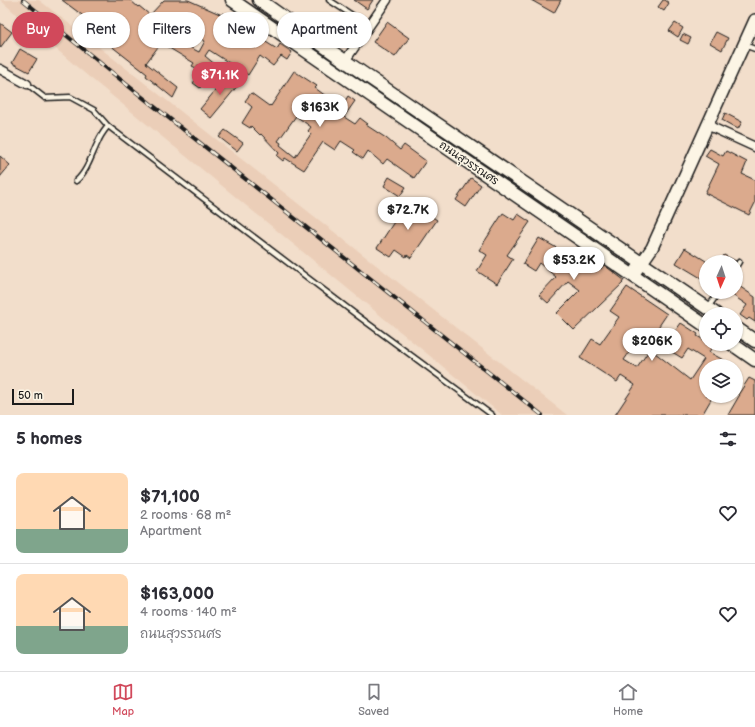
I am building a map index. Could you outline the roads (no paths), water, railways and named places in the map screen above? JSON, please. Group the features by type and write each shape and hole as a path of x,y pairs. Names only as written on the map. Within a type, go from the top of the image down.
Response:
{"main road":[{"name":"ถนนสุวรรณศร","path":"232,0 699,321"},
{"name":"ถนนสุวรรณศร","path":"259,0 706,307"},
{"path":"633,275 652,248 755,20"},
{"path":"743,333 755,341"},
{"path":"742,351 755,360"}],"street":[{"path":"372,22 387,0"},
{"path":"345,60 354,48"},
{"path":"0,69 27,84"},
{"path":"707,125 755,147"}],"lane":[{"path":"329,0 347,12"},
{"path":"744,45 755,49"},
{"path":"27,84 45,98 70,97 94,110 108,126 351,311 492,415"},
{"path":"76,181 80,178 98,141 108,126"}],"railway":[{"path":"23,0 126,84 542,415"}]}
